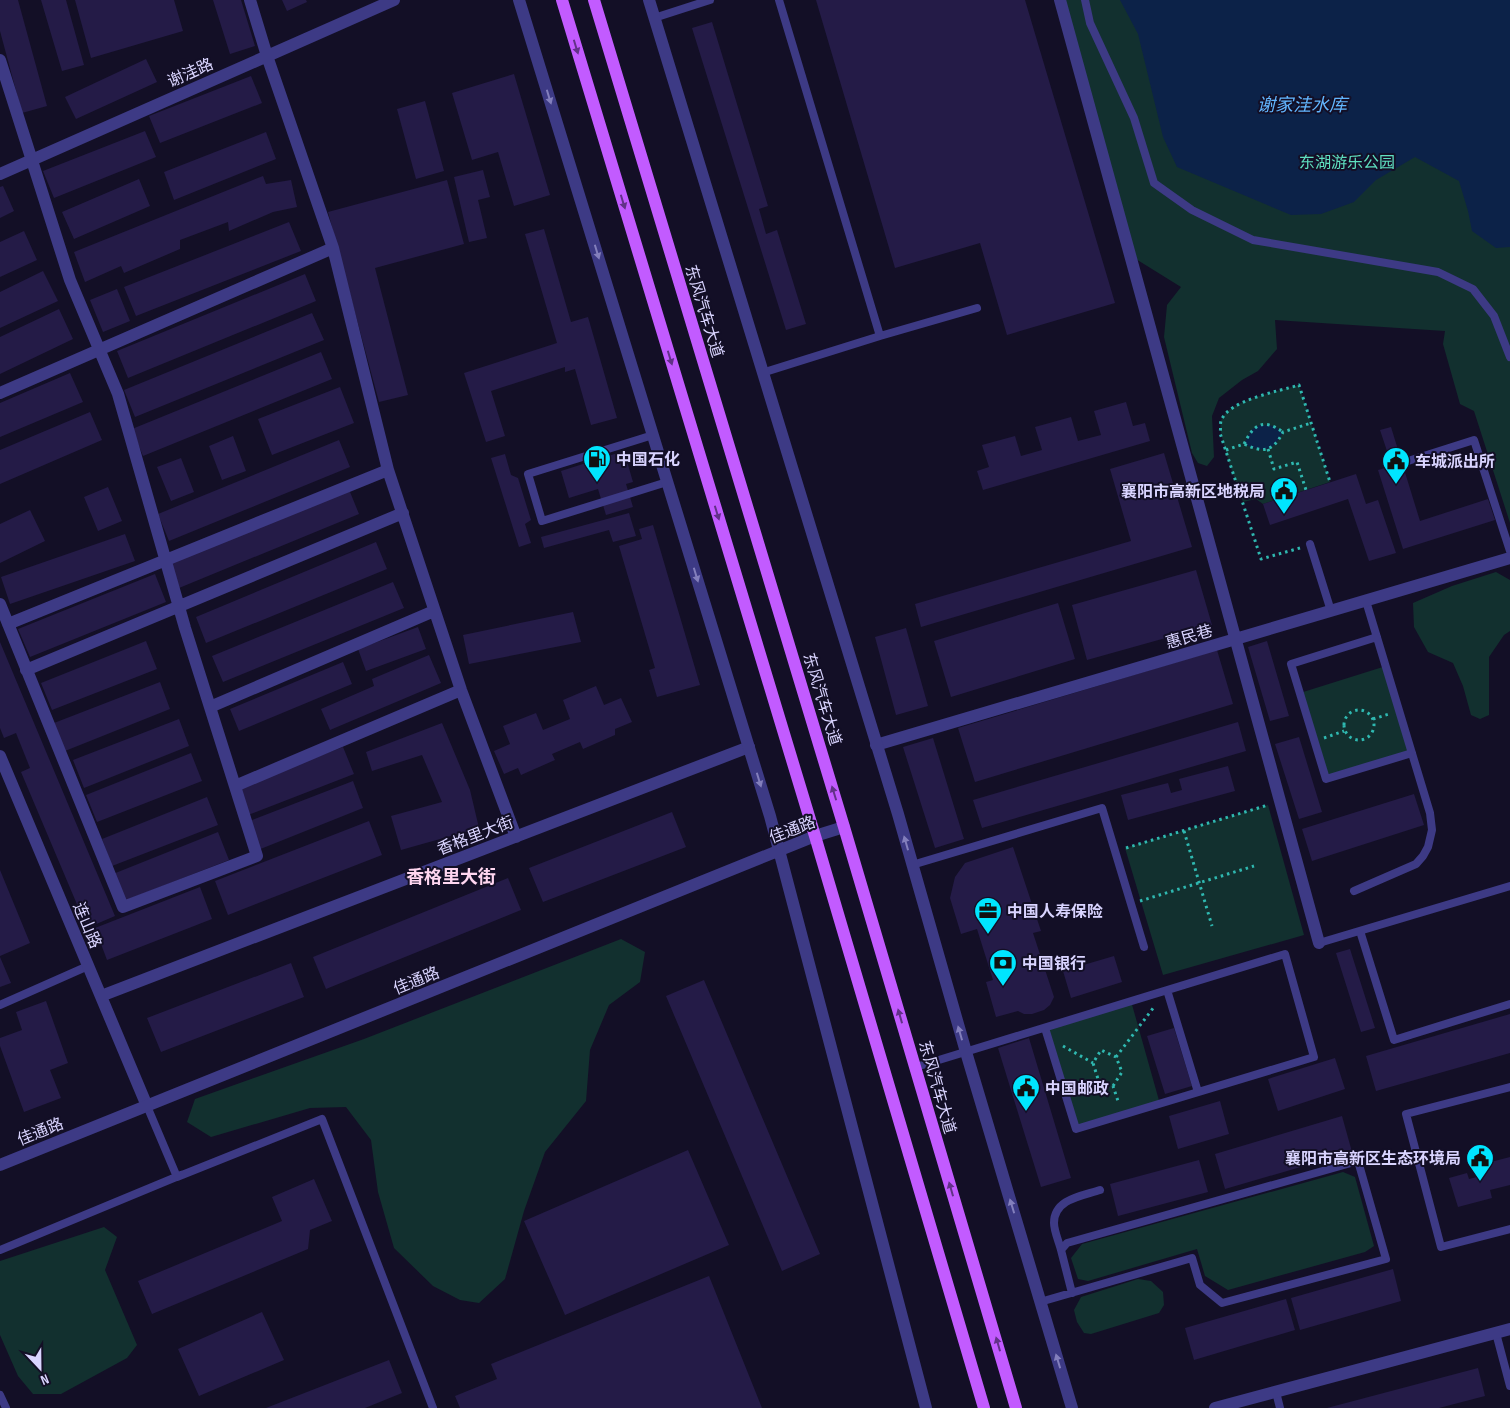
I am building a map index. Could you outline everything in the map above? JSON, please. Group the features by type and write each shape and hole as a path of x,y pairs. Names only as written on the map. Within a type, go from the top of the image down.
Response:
{"main road":[{"path":"562,0 815,836 984,1408"},
{"name":"东风汽车大道","path":"594,0 916,1067 1016,1408"}],"street":[{"path":"250,0 267,56 333,248 388,470 461,690 516,837"},
{"name":"谢洼路","path":"0,174 394,0"},
{"path":"520,0 749,747 779,851 926,1408"},
{"path":"648,0 876,745 1072,1408"},
{"path":"1060,0 1320,944"},
{"path":"0,60 70,280 118,394 210,707 257,856 123,907 0,604"},
{"path":"0,393 333,248"},
{"path":"8,624 388,470"},
{"path":"26,670 403,513"},
{"name":"惠民巷","path":"876,745 1510,558"},
{"path":"210,707 434,611"},
{"path":"235,786 461,690"},
{"name":"香格里大街","path":"101,996 749,747"},
{"name":"连山路","path":"0,756 147,1106"},
{"name":"佳通路","path":"0,1165 815,836 844,827"},
{"path":"1215,1408 1248,1404 1276,1392 1510,1329"}],"lane":[{"path":"654,18 710,0"},
{"path":"779,0 880,336"},
{"path":"1085,0 1090,23 1134,118 1154,183 1192,210 1253,240 1438,272 1472,289 1494,316 1510,357"},
{"path":"762,373 977,308"},
{"path":"653,435 528,474 542,521 667,482"},
{"path":"1408,461 1474,440 1510,551"},
{"path":"1310,544 1332,611"},
{"path":"1354,891 1416,864 1428,847 1432,830 1430,813 1366,601"},
{"path":"1377,637 1291,664 1314,741 1326,779 1412,753"},
{"path":"912,865 1102,808 1144,947"},
{"path":"1320,944 1510,886"},
{"path":"1360,931 1394,1040 1510,1004"},
{"path":"916,1067 1285,954 1314,1057 1076,1129 1045,1028"},
{"path":"0,1005 88,966"},
{"path":"1167,990 1198,1092"},
{"path":"1510,1087 1406,1114 1441,1246 1510,1229"},
{"path":"147,1106 177,1177 183,1174"},
{"path":"0,1250 322,1119 433,1408"},
{"path":"1040,1302 1192,1258 1200,1285 1222,1303 1386,1259 1358,1161 1067,1243 1061,1250"},
{"path":"1072,1293 1054,1223 1056,1212 1066,1201 1100,1190"},
{"path":"1496,1333 1508,1372 1510,1386"},
{"path":"1276,1392 1280,1408"},
{"path":"0,1395 6,1408"}],"path":[{"path":"1310,544 1261,560 1220,433 1221,420 1230,409 1249,400 1299,385 1330,482"},
{"path":"1226,450 1244,444 1257,450 1268,449 1278,441 1283,432 1311,423"},
{"path":"1244,444 1251,430 1260,425 1274,426 1283,432"},
{"path":"1268,449 1274,469 1297,462 1306,490"},
{"path":"1355,710 1366,712 1372,719 1374,729 1365,739 1350,738 1344,731 1343,726 1346,716 1355,710"},
{"path":"1372,719 1399,711"},
{"path":"1314,741 1344,731"},
{"path":"1126,848 1281,801"},
{"path":"1184,831 1212,926"},
{"path":"1140,901 1254,866"},
{"path":"1116,1057 1167,990"},
{"path":"1048,1037 1093,1063 1098,1079 1113,1086 1122,1116"},
{"path":"1093,1063 1101,1050 1116,1057 1122,1072 1113,1086"}],"green space":[{"name":"东湖游乐公园","path":"1060,0 1510,0 1510,523 1474,411 1460,404 1443,344 1445,331 1275,320 1277,349 1258,371 1242,380 1219,398 1212,416 1214,457 1207,466 1198,463 1192,453 1164,337 1167,305 1181,287 1131,256"},
{"path":"1299,385 1330,482 1263,504 1256,499 1243,502 1225,449 1221,421 1225,414 1233,407 1243,402"},
{"path":"1496,572 1510,580 1510,631 1504,635 1489,657 1489,715 1480,719 1471,715 1463,686 1453,663 1428,652 1414,627 1413,603 1452,586"},
{"path":"1386,666 1412,753 1326,779 1300,693"},
{"path":"1268,805 1304,935 1163,975 1125,848"},
{"path":"621,939 645,952 640,982 609,1005 590,1050 586,1101 545,1152 524,1211 505,1279 479,1303 460,1300 433,1286 394,1248 378,1192 371,1140 346,1107 310,1108 211,1137 187,1122 195,1099 364,1039"},
{"path":"1131,1001 1160,1104 1076,1129 1045,1028"},
{"path":"1343,1172 1355,1177 1374,1246 1365,1252 1228,1290 1205,1276 1197,1249 1088,1281 1078,1279 1071,1258 1082,1244"},
{"path":"104,1227 117,1237 105,1270 137,1345 127,1358 61,1394 33,1394 18,1376 0,1335 0,1261"},
{"path":"1138,1279 1151,1281 1163,1292 1164,1305 1159,1313 1091,1334 1084,1333 1077,1322 1074,1310 1081,1297"}],"water":[{"name":"谢家洼水库","path":"1120,0 1510,0 1510,247 1496,248 1472,231 1459,181 1415,157 1376,180 1354,202 1321,214 1291,215 1177,167 1163,137 1138,34"},
{"path":"1260,425 1274,426 1283,432 1275,444 1267,449 1257,449 1244,444 1251,430"}],"building":[{"path":"0,0 18,0 47,106 22,113 0,31"},
{"path":"41,0 66,0 84,65 62,71"},
{"path":"75,0 174,0 183,31 91,58"},
{"path":"213,0 241,0 255,46 230,54"},
{"path":"282,0 306,0 307,2 287,11"},
{"path":"816,0 1025,0 1115,303 1007,335 980,243 895,268"},
{"path":"712,22 768,206 759,209 766,234 777,230 806,324 786,330 692,28"},
{"path":"146,59 157,82 76,119 65,97"},
{"path":"514,74 550,195 514,206 498,152 472,160 452,93"},
{"path":"251,76 262,103 160,143 149,116"},
{"path":"425,101 444,171 416,179 397,109"},
{"path":"145,131 156,157 54,198 43,171"},
{"path":"266,132 276,159 174,200 164,172"},
{"path":"483,170 490,197 478,200 487,238 469,242 454,177"},
{"path":"263,176 266,184 291,180 297,207 273,212 229,231 228,222 180,240 180,249 124,273 121,266 85,282 74,252"},
{"path":"139,179 150,206 74,239 62,212"},
{"path":"447,180 464,244 375,268 408,395 379,402 328,212"},
{"path":"3,186 14,211 0,218 0,187"},
{"path":"289,222 301,251 136,316 124,287"},
{"path":"544,229 571,322 588,317 617,418 591,425 575,369 565,372 565,367 491,391 505,436 486,442 464,373 557,343 525,234"},
{"path":"24,231 37,260 0,277 0,242"},
{"path":"43,271 58,301 0,328 0,292"},
{"path":"305,274 316,301 128,378 117,351"},
{"path":"117,289 130,321 103,332 90,300"},
{"path":"59,309 73,339 0,374 0,337"},
{"path":"312,313 324,340 135,417 124,390"},
{"path":"321,352 332,379 143,456 132,429"},
{"path":"70,373 83,402 0,437 0,403"},
{"path":"340,387 354,423 272,455 258,419"},
{"path":"1126,402 1133,426 1145,423 1150,441 983,490 977,471 989,467 982,445 1015,436 1021,456 1042,450 1035,427 1071,417 1078,441 1101,435 1094,411"},
{"path":"90,412 102,440 0,484 0,450"},
{"name":"车城派出所","path":"1391,427 1420,521 1488,499 1495,520 1403,549 1378,470 1392,466 1380,430"},
{"path":"233,436 246,471 222,480 209,446"},
{"path":"339,440 350,467 169,541 158,514"},
{"name":"中国石化","path":"624,451 633,482 626,484 633,507 606,515 598,489 569,498 561,471"},
{"path":"1164,453 1192,547 921,627 915,604 1131,541 1110,469"},
{"path":"505,454 511,475 518,478 531,520 525,524 531,543 519,547 491,458"},
{"path":"181,458 194,492 171,501 157,467"},
{"name":"襄阳市高新区地税局","path":"1356,474 1366,504 1378,500 1396,553 1369,561 1348,499 1270,525 1263,504"},
{"path":"108,487 122,521 98,531 84,497"},
{"path":"348,487 359,514 179,588 168,561"},
{"path":"30,510 45,541 0,563 0,524"},
{"path":"629,513 636,536 613,542 609,530 544,548 541,537"},
{"path":"653,525 700,685 657,697 649,670 655,668 619,546 642,539 639,529"},
{"path":"125,534 135,561 10,604 1,577"},
{"path":"376,542 387,569 206,643 196,617"},
{"path":"1196,570 1212,625 1087,660 1072,605"},
{"path":"155,574 166,602 30,657 18,629"},
{"path":"393,582 404,608 223,682 212,656"},
{"path":"1058,603 1075,659 951,697 934,641"},
{"path":"573,612 581,642 469,664 463,635"},
{"path":"418,627 426,649 366,671 358,649"},
{"path":"906,628 928,706 896,715 875,637"},
{"path":"146,641 157,669 52,710 41,683"},
{"path":"1267,641 1289,716 1270,721 1248,647"},
{"path":"0,642 115,916 87,928 21,772 30,768 16,733 4,738 0,728"},
{"path":"1217,650 1233,704 975,782 958,728"},
{"path":"429,655 441,683 330,730 321,709 374,686 372,679"},
{"path":"343,662 352,684 239,731 230,709"},
{"path":"160,682 170,709 65,751 54,723"},
{"path":"596,686 604,705 621,698 632,722 615,729 615,735 583,749 580,742 552,754 555,760 521,775 518,768 504,774 494,751 510,744 503,726 536,713 543,730 570,719 563,700"},
{"path":"179,719 189,746 84,788 73,760"},
{"path":"1238,722 1246,751 982,828 973,800"},
{"path":"442,723 470,790 479,828 401,850 391,816 442,802 422,755 372,771 366,752"},
{"path":"1299,737 1322,812 1299,819 1275,744"},
{"path":"933,738 964,839 935,848 903,747"},
{"path":"343,747 354,774 248,815 237,788"},
{"path":"191,753 202,781 97,822 86,795"},
{"path":"1228,766 1235,791 1128,820 1121,795 1168,783 1171,793 1182,790 1179,779"},
{"path":"353,781 363,808 258,850 247,822"},
{"path":"1414,794 1424,825 1312,861 1302,829"},
{"path":"207,797 218,825 112,866 102,839"},
{"path":"672,812 686,847 543,902 529,868"},
{"path":"369,821 382,855 228,915 215,881"},
{"path":"218,832 229,860 124,901 113,874"},
{"path":"1013,847 1041,931 1033,933 1054,997 1050,1005 1044,1010 1032,1014 1024,1014 1018,1011 996,1017 986,982 993,980 977,929 961,934 950,898 955,877 965,863"},
{"path":"0,870 30,943 0,956"},
{"path":"508,878 521,910 326,989 313,957"},
{"path":"200,887 212,919 107,960 95,928"},
{"path":"1350,949 1375,1028 1361,1032 1336,953"},
{"path":"1114,956 1122,982 1071,998 1063,971"},
{"path":"0,957 11,983 0,987"},
{"path":"291,963 304,997 161,1052 147,1018"},
{"path":"704,980 820,1254 782,1271 666,996"},
{"path":"46,1001 68,1063 50,1070 61,1098 24,1112 0,1046 0,1038 22,1030 16,1012"},
{"path":"1510,1014 1510,1053 1376,1091 1366,1056"},
{"path":"1174,1028 1192,1086 1165,1094 1147,1036"},
{"path":"1029,1038 1071,1178 1041,1187 998,1048"},
{"path":"1335,1058 1345,1089 1278,1111 1268,1079"},
{"path":"1220,1101 1229,1134 1178,1149 1169,1116"},
{"path":"1342,1116 1352,1152 1225,1189 1215,1154"},
{"path":"688,1150 729,1245 565,1315 524,1221"},
{"name":"襄阳市高新区生态环境局","path":"1510,1157 1510,1185 1490,1190 1492,1198 1458,1207 1449,1178 1467,1173 1469,1179 1481,1176 1480,1172 1489,1169 1487,1163"},
{"path":"1199,1160 1208,1192 1118,1216 1110,1184"},
{"path":"314,1179 332,1221 310,1230 308,1249 152,1314 138,1281 282,1221 272,1197"},
{"path":"1393,1269 1401,1301 1300,1330 1291,1298"},
{"path":"709,1276 762,1408 460,1408 455,1396 497,1379 491,1364"},
{"path":"1286,1299 1295,1330 1194,1360 1185,1328"},
{"path":"262,1312 284,1360 199,1396 178,1349"},
{"path":"389,1360 402,1393 365,1408 266,1408"},
{"path":"1478,1368 1485,1396 1439,1408 1327,1408"}],"place":[{"name":"中国石化","path":"597,483"},
{"name":"车城派出所","path":"1396,485"},
{"name":"襄阳市高新区地税局","path":"1284,515"},
{"name":"中国人寿保险","path":"988,935"},
{"name":"中国银行","path":"1003,987"},
{"name":"中国邮政","path":"1026,1112"},
{"name":"襄阳市高新区生态环境局","path":"1480,1182"}],"district":[{"name":"香格里大街","path":"451,877"}]}
